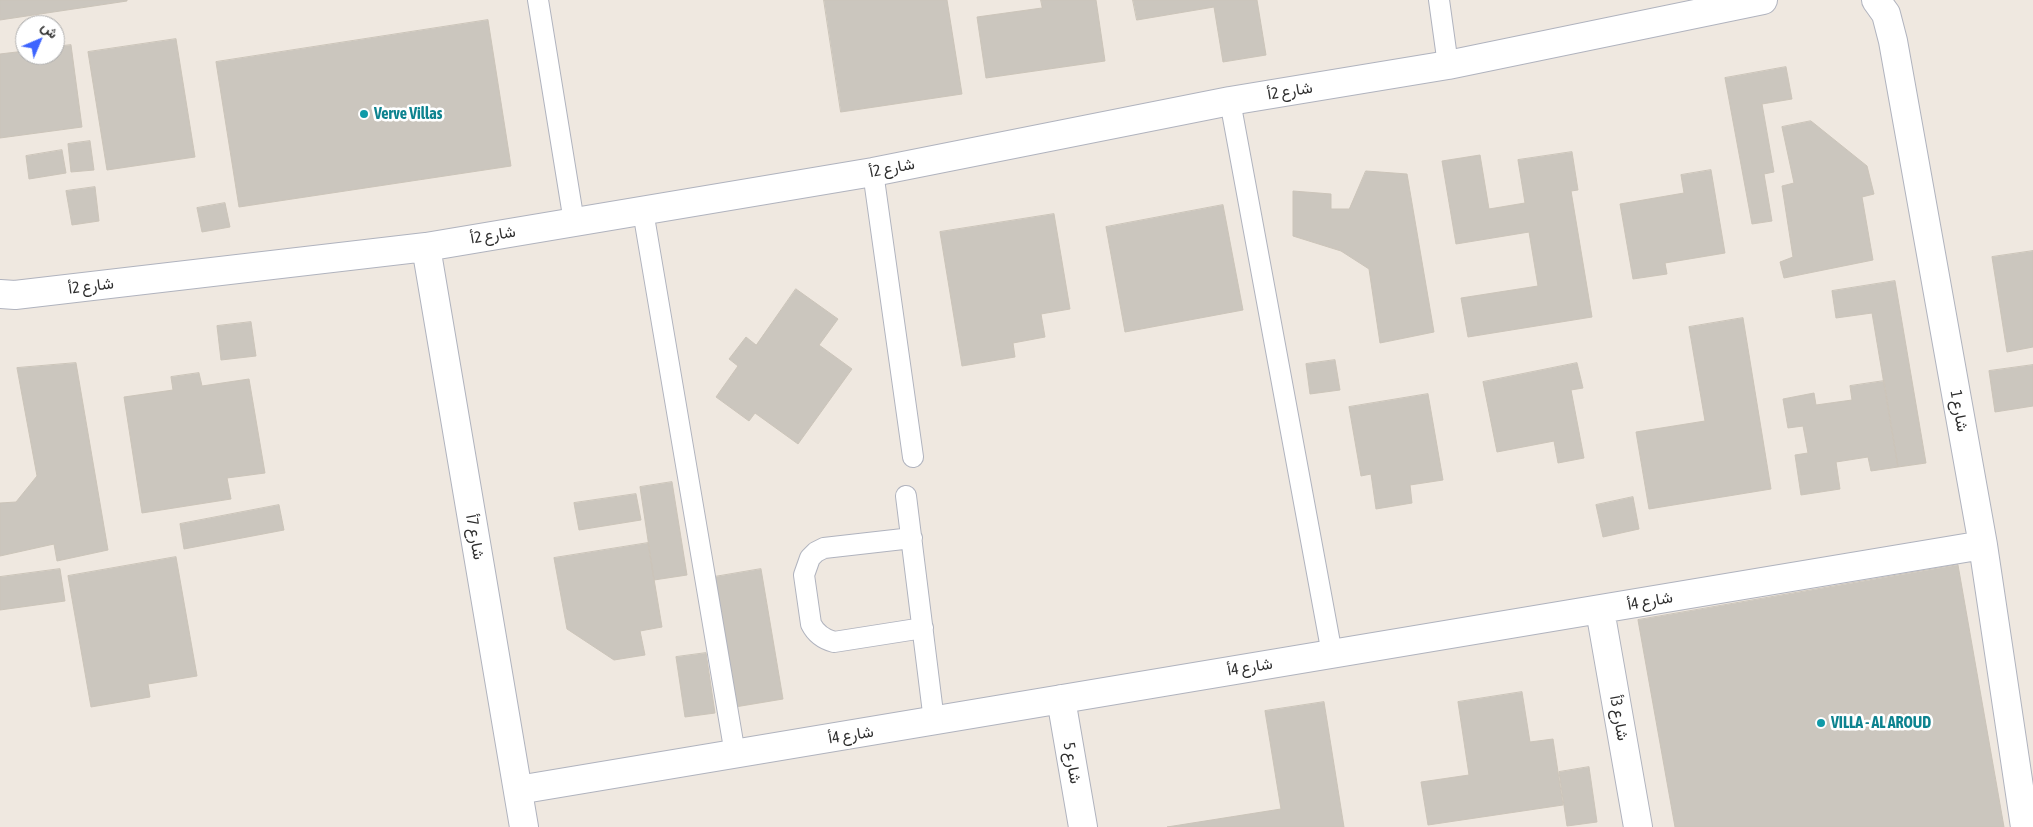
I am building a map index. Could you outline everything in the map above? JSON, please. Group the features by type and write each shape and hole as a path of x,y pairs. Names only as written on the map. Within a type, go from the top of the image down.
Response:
{"street":[{"name":"شارع 2أ","path":"5,297 426,246 643,211 873,172 1230,101 1448,65 1763,0"},
{"name":"شارع 1","path":"1876,0 1886,14 1893,41 1983,545 2025,827"},
{"name":"شارع 7أ","path":"426,246 524,827"},
{"name":"شارع 4أ","path":"518,790 1983,545"},
{"name":"شارع 3أ","path":"1600,610 1638,827"},
{"name":"شارع 5","path":"1061,698 1083,827"}],"lane":[{"path":"538,0 574,222"},
{"path":"1439,0 1448,65"},
{"path":"1230,101 1332,654"},
{"path":"873,172 913,458"},
{"path":"643,211 735,754"},
{"path":"906,496 934,721"},
{"path":"912,538 824,548 810,558 804,575 814,630 827,640 834,642 923,628"}],"building":[{"path":"0,0 127,0 33,15 15,15 15,18 0,20"},
{"path":"824,0 947,0 962,94 841,112"},
{"path":"1041,0 1096,0 1105,61 986,78 977,17 1042,8"},
{"path":"1133,0 1257,0 1266,55 1223,62 1214,7 1137,20"},
{"name":"Verve Villas","path":"488,20 511,166 239,207 216,62"},
{"path":"176,39 195,157 107,170 88,52"},
{"path":"71,45 82,127 0,138 0,54 15,52 15,65 65,65 65,46"},
{"path":"1786,67 1792,99 1762,104 1774,172 1764,174 1772,221 1752,224 1725,78"},
{"path":"1811,121 1867,166 1874,194 1862,197 1873,260 1784,278 1780,262 1793,257 1782,186 1794,183 1782,127"},
{"path":"90,141 94,170 71,172 68,144"},
{"path":"62,150 66,173 29,179 26,156"},
{"path":"1572,152 1578,190 1571,191 1592,317 1468,337 1461,298 1538,286 1529,232 1456,244 1442,161 1480,155 1489,209 1525,203 1518,160"},
{"path":"1711,170 1725,253 1665,263 1667,274 1633,279 1620,204 1684,193 1681,175"},
{"path":"1366,171 1407,174 1434,332 1380,343 1369,269 1341,251 1293,236 1293,191 1331,194 1331,209 1349,209"},
{"path":"95,187 99,221 72,225 66,191"},
{"path":"225,203 230,227 202,232 197,208"},
{"path":"1223,205 1243,310 1125,332 1106,227"},
{"path":"1054,214 1070,309 1041,314 1045,337 1013,343 1015,357 962,366 940,232"},
{"path":"2033,251 2033,347 2007,352 1992,257"},
{"path":"1895,281 1926,463 1898,467 1872,313 1836,318 1832,291"},
{"path":"796,289 838,319 819,345 852,369 798,444 755,413 749,421 716,397 738,366 729,359 746,337 756,345"},
{"path":"1743,318 1771,489 1649,509 1636,432 1705,421 1689,327"},
{"path":"251,322 256,356 221,360 217,326"},
{"path":"1335,360 1340,390 1310,394 1306,364"},
{"path":"76,363 108,550 57,561 54,544 0,556 0,503 16,502 37,476 17,368"},
{"path":"1577,363 1583,388 1571,390 1584,458 1558,463 1554,441 1497,452 1483,382"},
{"path":"2033,365 2033,406 1995,412 1989,371"},
{"path":"199,373 202,386 249,379 265,473 227,478 231,499 142,513 124,397 173,390 171,377"},
{"path":"1884,381 1898,467 1871,471 1868,457 1836,462 1840,489 1801,495 1795,455 1808,453 1803,426 1788,428 1783,399 1814,393 1816,405 1852,400 1850,386"},
{"path":"1428,394 1443,480 1410,485 1412,503 1376,509 1371,474 1361,476 1349,407"},
{"path":"672,482 687,575 654,580 640,487"},
{"path":"636,494 641,520 579,530 574,503"},
{"path":"1633,497 1639,529 1603,537 1596,505"},
{"path":"279,505 284,530 184,549 180,524"},
{"path":"648,543 662,627 640,631 645,655 614,660 567,629 554,558"},
{"path":"176,557 197,676 148,684 150,697 91,707 68,576"},
{"name":"VILLA - AL AROUD","path":"1958,565 2004,827 1675,827 1638,620"},
{"path":"60,569 65,601 0,610 0,577"},
{"path":"761,569 783,699 735,707 714,577"},
{"path":"706,653 715,713 685,717 676,657"},
{"path":"1522,692 1530,742 1553,739 1563,805 1428,825 1421,782 1469,775 1458,702"},
{"path":"1324,702 1344,827 1167,827 1281,809 1265,711"},
{"path":"1589,767 1597,822 1567,826 1559,772"}],"place":[{"name":"Verve Villas","path":"364,114"},
{"name":"VILLA - AL AROUD","path":"1821,723"}]}
